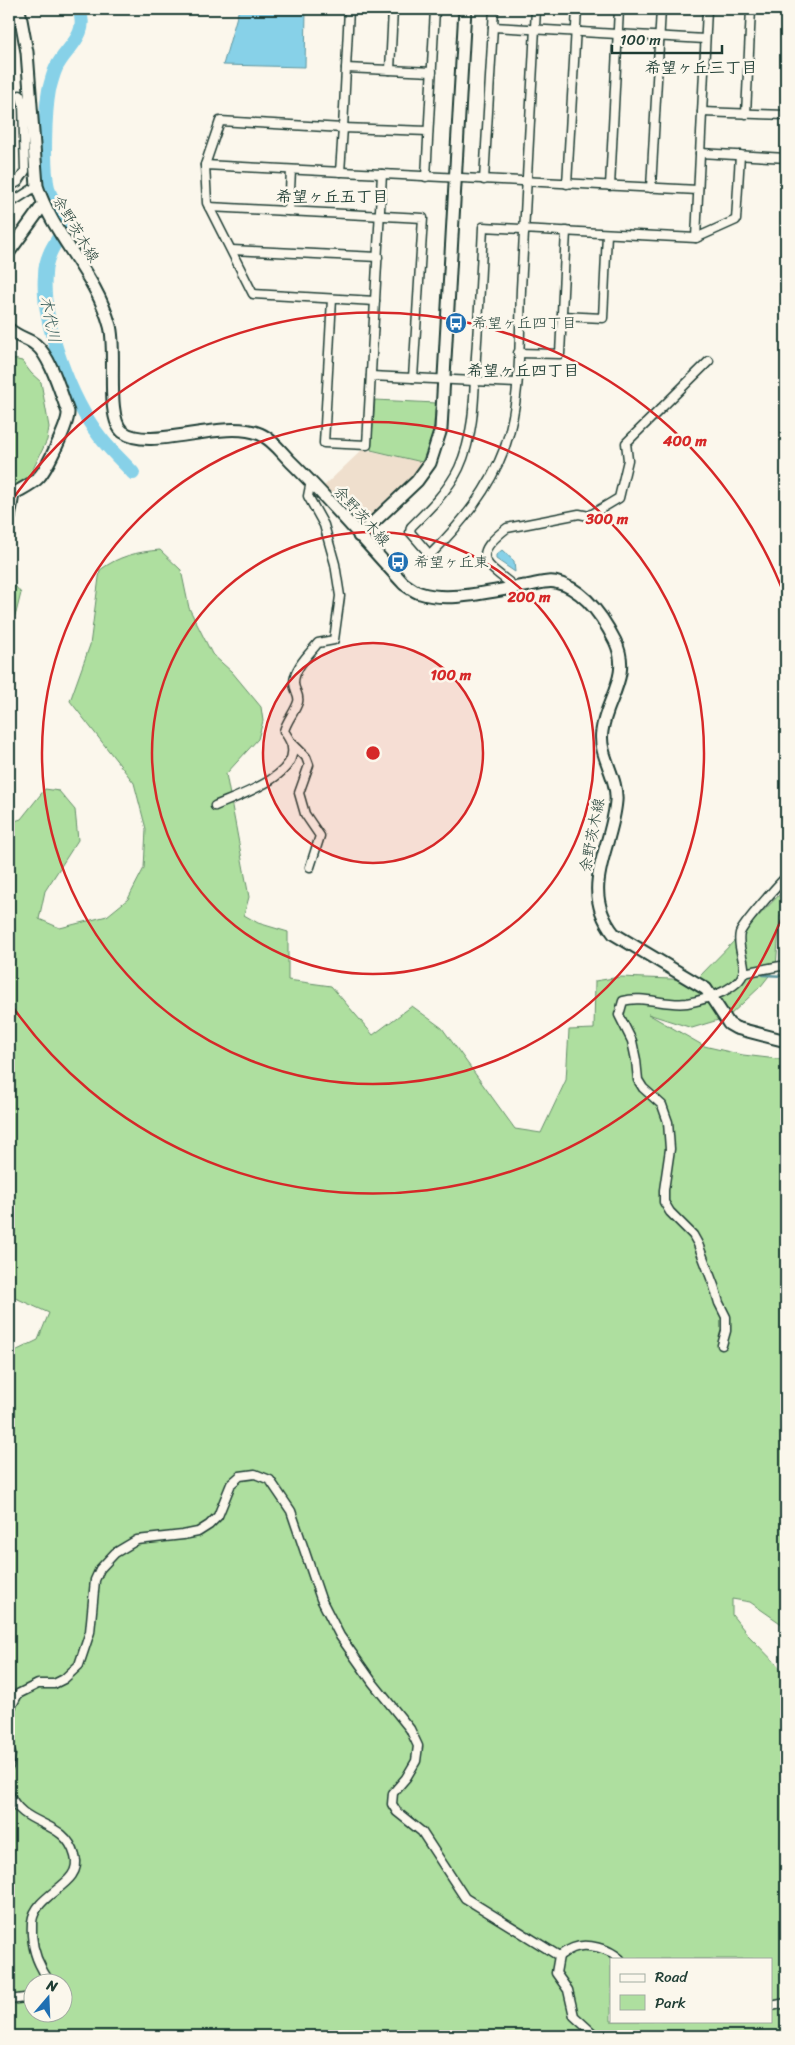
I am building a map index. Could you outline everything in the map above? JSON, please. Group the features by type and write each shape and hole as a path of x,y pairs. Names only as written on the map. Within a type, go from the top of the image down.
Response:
{"main road":[{"name":"余野茨木線","path":"19,9 25,35 37,186 43,205 95,290 111,328 114,346 113,406 116,422 121,431 130,436 146,439 228,429 247,430 262,435 311,481 404,584 418,593 433,597 464,595 554,582 578,592 595,609 615,642 622,666 620,678 602,728 601,737 602,746 611,771 616,801 597,890 599,908 604,922 614,934 691,979 712,995 728,1024 736,1028 786,1041"},
{"path":"359,536 417,481 430,463 441,429 465,9"},
{"path":"9,252 43,205"},
{"path":"9,329 21,338 34,343 43,351 68,412 69,419 64,433 39,476 13,494 9,518"}],"street":[{"path":"340,172 349,9"},
{"path":"390,70 393,9"},
{"path":"426,176 435,9"},
{"path":"484,180 494,9"},
{"path":"536,9 524,229 518,353 512,419 505,446 494,472 458,527 430,554 410,532 411,527 438,500 459,469 467,448 475,381 483,227 524,229 566,231 607,234 696,238 736,220 740,155"},
{"path":"567,184 577,9"},
{"path":"610,186 619,9"},
{"path":"651,188 661,9"},
{"path":"696,238 707,9"},
{"path":"746,114 751,9"},
{"path":"493,26 705,39"},
{"path":"346,68 432,72"},
{"path":"9,187 18,182 25,171 20,95"},
{"path":"702,112 786,114"},
{"path":"375,301 253,294 207,204 205,165 220,121 428,131"},
{"path":"700,153 786,158"},
{"path":"205,165 698,190"},
{"path":"289,211 291,170"},
{"path":"332,298 324,443 367,445 382,174"},
{"path":"9,204 37,186"},
{"path":"210,207 423,218 413,378"},
{"path":"518,353 560,354 566,231"},
{"path":"562,316 603,318 607,234"},
{"path":"232,250 378,257"},
{"path":"515,587 486,564 484,556 499,535 507,528 579,514 590,516 619,498 628,460 626,443 710,362"},
{"path":"371,376 516,383"},
{"path":"215,806 273,780 291,761 293,749 284,731 287,719 297,705 299,697 294,684 298,670 304,659 318,643 334,640 340,596 336,564 324,525 308,496 311,481"},
{"path":"289,740 306,757 309,766 299,793 305,814 320,836 310,867"},
{"path":"722,1346 726,1332 726,1317 719,1303 698,1244 693,1236 670,1212 664,1202 670,1149 668,1122 662,1105 643,1088 638,1080 632,1042 619,1015 623,1002 631,999 686,1003 712,995 736,984 744,969 740,933 786,877"},
{"path":"743,973 786,965"},
{"path":"9,1711 18,1694 38,1684 54,1684 64,1679 79,1665 90,1632 95,1580 100,1569 115,1553 137,1540 198,1532 218,1516 231,1484 240,1476 255,1474 270,1480 291,1511 321,1599 340,1636 410,1729 418,1746 416,1761 406,1778 393,1793 392,1804 397,1812 422,1832 465,1898 558,1956"},
{"path":"9,1748 11,1754 9,1766"},
{"path":"9,1793 20,1812 62,1834 71,1845 77,1864 74,1873 41,1902 35,1910 32,1921 34,1954 44,1972"},
{"path":"558,1956 574,1947 586,1946 612,1952 619,1958"},
{"path":"558,1956 556,1973 568,1990 574,2016 596,2036"},
{"path":"9,2000 22,1998"},
{"path":"772,2006 786,2003"}],"shaded area":[{"path":"363,449 422,462 417,471 365,520 358,520 324,486"}],"green space":[{"path":"9,358 22,361 41,382 49,427 47,440 29,478 9,496"},
{"path":"375,400 436,403 433,434 422,462 371,450"},
{"path":"160,550 181,570 189,608 212,654 232,672 261,707 263,721 258,739 226,774 249,897 244,915 258,923 288,932 288,980 331,986 373,1035 412,1006 442,1028 515,1129 541,1133 566,1080 569,1030 594,1029 595,981 620,977 696,980 786,888 786,916 780,916 776,967 761,986 728,1017 692,1028 648,1014 704,1046 743,1055 786,1060 786,1627 750,1602 732,1599 732,1615 748,1635 786,1674 786,2036 9,2036 9,1354 38,1340 49,1313 9,1295 9,823 21,819 45,789 59,791 75,810 78,840 45,891 39,919 60,928 107,916 128,899 144,868 146,829 134,783 70,701 90,645 100,570 121,558"},
{"path":"9,586 15,586 21,593 16,613 9,627"}],"water":[{"path":"239,9 306,9 305,67 223,65"},
{"path":"502,550 514,561 515,572 496,559 496,555"}],"waterway":[{"name":"木代川","path":"79,9 82,18 79,34 56,68 49,90 45,139 46,178 63,226 47,261 45,294 48,315 60,360 79,403 100,437 133,473"},
{"path":"763,975 786,976"}],"place":[{"name":"希望ヶ丘四丁目","path":"456,323"},
{"name":"希望ヶ丘東","path":"398,562"}],"district":[{"name":"希望ヶ丘三丁目","path":"701,67"},
{"name":"希望ヶ丘五丁目","path":"332,196"},
{"name":"希望ヶ丘四丁目","path":"523,370"}]}
